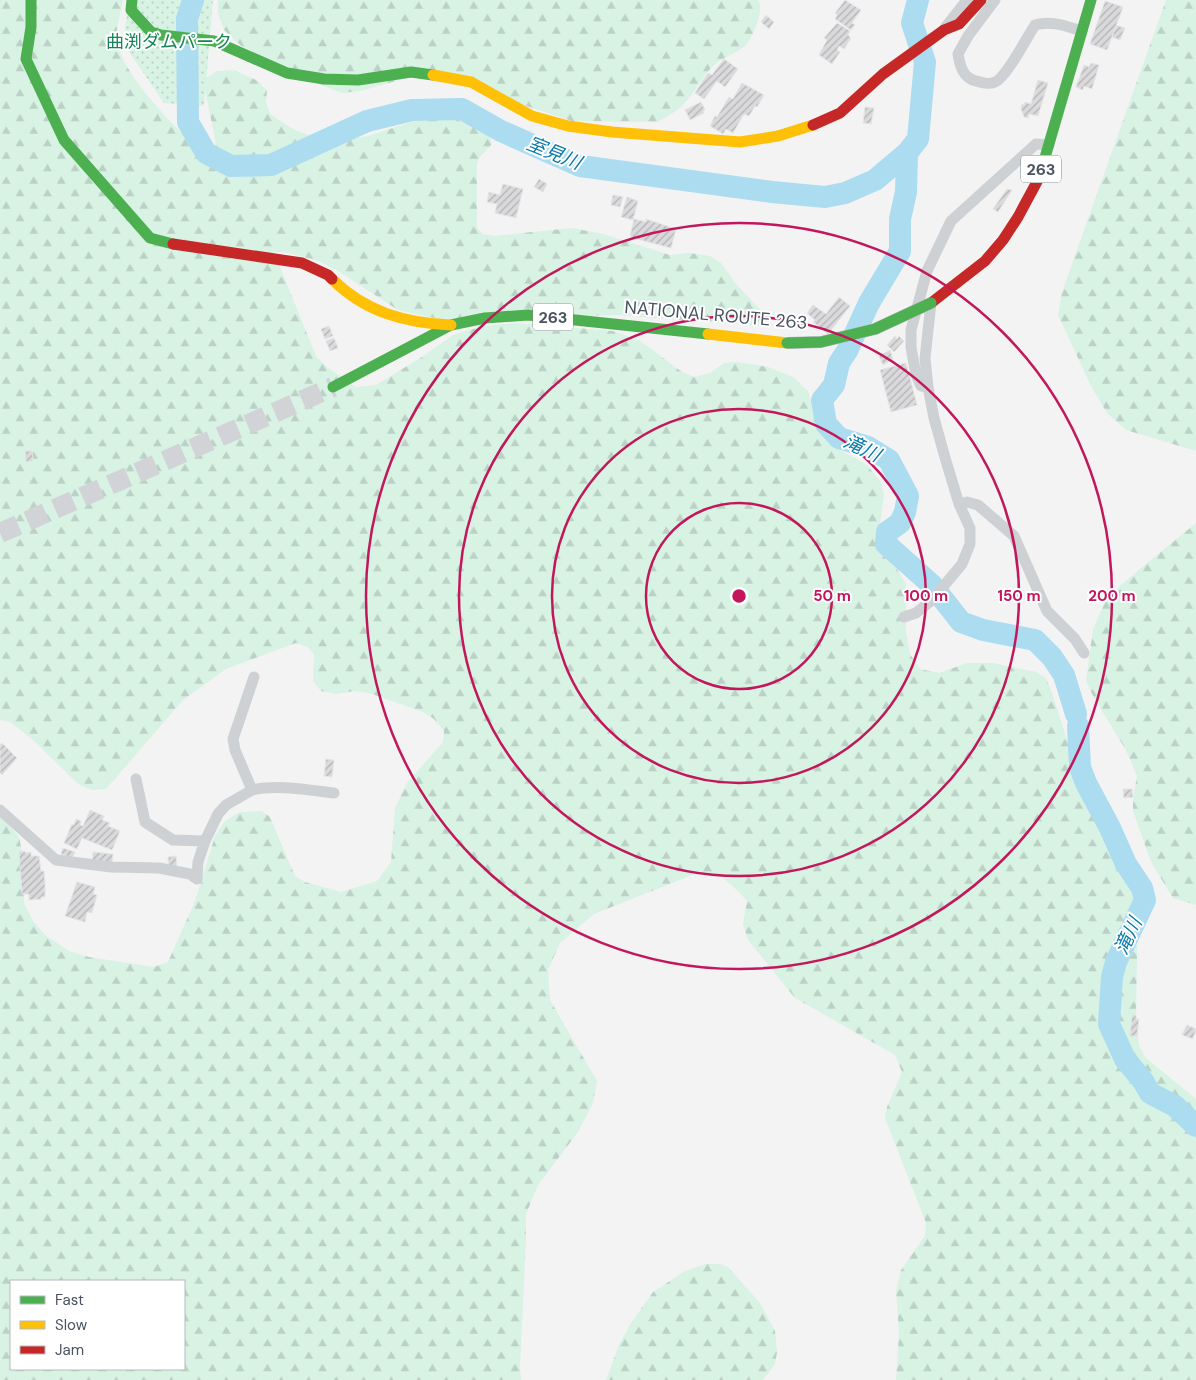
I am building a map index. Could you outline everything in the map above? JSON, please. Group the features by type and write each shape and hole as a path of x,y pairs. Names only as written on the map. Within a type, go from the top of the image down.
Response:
{"main road":[{"path":"31,0 31,27 26,59 64,140 150,238 160,242 302,264 328,274 335,282 366,306 398,318 425,324 451,325"},
{"path":"132,0 130,10 150,32 214,41 290,76 358,80 411,72 444,76 471,82 532,116 568,126 612,132 740,142 778,136 803,129 840,113 883,74 944,30 959,24 981,0"},
{"name":"NATIONAL ROUTE 263","path":"333,387 451,325 485,318 528,315 597,321 731,338 787,343 821,342 875,329 931,303 985,261 1003,240 1037,183 1092,0"}],"street":[{"path":"944,30 967,0"},
{"path":"995,0 968,36 958,54 961,70 970,80 985,84 996,82 1005,73 1035,25 1044,22 1061,24 1082,31"},
{"path":"928,387 921,386 916,375 911,347 911,330 927,271 950,221 1036,144 1049,145"},
{"path":"904,617 916,612 932,600 962,564 970,544 970,528 959,504 934,418 928,387 925,358 931,303"},
{"path":"959,504 967,502 978,505 1014,536 1047,612 1076,639 1084,653"},
{"path":"252,790 235,750 233,739 254,676"},
{"path":"136,778 145,822 173,840 205,841"},
{"path":"0,810 56,860 111,867 158,868 190,874 197,879 198,862 205,841 218,814 226,805 252,790 260,788 334,793"}],"green space":[{"path":"0,0 123,0 118,21 117,42 123,58 145,93 219,170 205,89 206,78 217,71 234,70 258,81 267,91 266,102 270,114 293,129 316,138 342,139 365,137 411,122 452,117 490,135 492,144 479,158 477,164 477,228 483,234 494,236 572,228 603,234 670,255 689,253 710,256 721,263 736,284 768,318 768,324 761,326 618,315 439,319 398,310 338,271 319,261 284,252 274,252 316,356 327,367 356,387 376,385 422,357 453,335 483,326 517,323 613,331 639,340 682,372 694,377 710,373 724,363 737,362 768,367 793,377 808,391 819,432 828,443 867,465 880,481 884,494 880,524 881,542 906,584 906,632 910,654 920,669 939,673 967,663 993,663 1036,672 1046,678 1086,799 1138,891 1136,1019 1139,1046 1146,1058 1196,1099 1196,1380 896,1380 899,1335 896,1291 901,1270 925,1236 926,1223 885,1118 887,1107 902,1072 895,1055 795,998 748,940 743,924 747,901 722,877 695,874 594,914 560,943 548,970 550,1000 597,1081 593,1103 578,1132 538,1185 526,1214 521,1380 0,1380 0,814 19,837 23,856 24,903 33,921 45,935 69,951 89,957 153,967 168,962 195,901 215,836 225,821 240,812 262,811 270,817 295,876 305,882 341,892 377,881 391,862 395,808 407,783 443,742 444,731 434,719 423,712 369,693 354,691 337,694 321,691 313,681 314,655 308,647 296,643 226,669 183,700 106,789 92,790 78,784 33,740 10,722 0,720"},
{"name":"曲渕ダムパーク","path":"129,0 213,0 204,106 164,103 123,43"},
{"path":"218,0 758,0 760,10 754,31 745,46 712,67 685,103 669,115 657,122 572,121 425,73 360,91 342,93 264,63 224,30 218,13"},
{"path":"1166,0 1196,0 1196,451 1126,430 1107,413 1090,384 1058,315 1062,292"},
{"path":"1196,523 1196,905 1173,898 1151,862 1133,811 1137,776 1126,750 1094,698 1086,681 1093,629 1106,600 1123,583"},
{"path":"706,1264 720,1264 728,1267 760,1303 775,1331 777,1352 775,1364 763,1380 606,1380 619,1345 631,1323 653,1292 685,1271"}],"building":[{"path":"845,0 861,10 852,23 855,25 851,30 835,19 837,15 835,13"},
{"path":"1105,1 1123,7 1107,50 1090,44"},
{"path":"766,15 774,22 769,29 761,22"},
{"path":"837,23 850,31 848,35 851,38 844,49 839,46 837,50 840,52 832,64 819,55 827,40 824,38"},
{"path":"1116,25 1125,28 1120,40 1112,37"},
{"path":"724,59 738,69 725,87 717,81 704,99 695,93 708,73 712,75"},
{"path":"1091,63 1099,65 1092,89 1084,86 1083,90 1076,87 1084,65 1089,67"},
{"path":"1038,80 1048,83 1038,116 1029,114 1028,118 1024,117 1021,109 1022,104 1024,105 1025,102 1031,104"},
{"path":"742,83 764,95 749,116 744,114 733,133 726,129 723,134 710,126 729,97 733,99"},
{"path":"701,102 705,110 703,111 704,113 690,120 685,110"},
{"path":"865,107 874,108 871,124 863,123"},
{"path":"539,179 547,184 543,192 534,187"},
{"path":"503,184 523,189 516,218 495,213 497,204 487,202 489,192 500,195"},
{"path":"1007,189 1012,190 998,212 993,209"},
{"path":"613,195 623,197 620,207 611,205"},
{"path":"627,197 638,201 633,220 621,217"},
{"path":"634,219 646,222 646,219 676,229 671,248 630,236"},
{"path":"839,297 850,306 828,334 813,322 815,320 807,313 813,305 826,314"},
{"path":"329,326 333,336 325,339 321,329"},
{"path":"895,336 897,339 899,336 904,341 894,352 887,345"},
{"path":"334,338 338,348 330,351 326,341"},
{"path":"890,350 893,359 883,365 879,356"},
{"path":"906,363 917,405 891,412 880,370"},
{"path":"25,451 32,451 33,461 26,462"},
{"path":"2,743 17,758 2,775 0,773 0,745"},
{"path":"326,759 334,760 332,777 324,776"},
{"path":"1123,789 1132,789 1133,797 1124,798"},
{"path":"90,810 104,816 102,820 110,823 108,826 120,831 112,850 82,838 77,849 64,843 72,824 74,825 76,819 81,821 80,825 83,826"},
{"path":"63,848 75,852 72,858 61,854"},
{"path":"25,851 25,853 31,852 31,856 39,856 41,871 44,871 45,897 41,897 41,899 29,900 29,894 22,894 19,852"},
{"path":"93,852 113,854 112,866 92,864"},
{"path":"176,856 177,868 169,869 168,857"},
{"path":"77,882 95,887 93,894 97,895 92,913 87,912 85,922 65,916"},
{"path":"1132,1015 1136,1015 1136,1019 1139,1019 1137,1036 1130,1036"},
{"path":"1187,1025 1196,1029 1193,1039 1182,1035"}],"waterway":[{"name":"室見川","path":"193,0 187,19 188,122 206,153 231,166 271,165 367,121 412,110 462,109 501,131 580,166 772,192 825,197 845,193 875,180 907,153 918,139 925,62 912,23 918,0"},
{"name":"滝川","path":"907,153 906,192 900,219 900,251 869,303 847,351 839,363 834,385 822,400 826,424 839,438 868,447 889,460 908,496 905,512 900,523 887,532 886,544 932,585 961,622 983,630 1035,640 1052,657 1064,675 1076,714"},
{"name":"滝川","path":"1078,726 1080,767 1086,783 1110,828 1126,864 1142,888 1145,900 1116,962 1112,977 1109,1024 1125,1059 1150,1093 1175,1106 1196,1126"}],"tunnel":[{"path":"0,533 333,387"}],"traffic: fast":[{"path":"31,0 31,27 26,59 64,140 150,238 173,244"},
{"path":"132,0 131,10 151,32 161,35 214,41 287,73 324,79 358,80 411,72 433,75"},
{"path":"1039,178 1091,0"},
{"path":"787,343 821,342 875,329 931,303"},
{"path":"333,387 451,325 485,318 528,315 708,334"}],"traffic: slow":[{"path":"433,75 471,82 532,116 568,126 612,132 740,142 778,136 813,125"},
{"path":"332,279 358,300 387,314 418,322 451,325"},
{"path":"708,334 787,343"}],"traffic: jam":[{"path":"813,125 840,113 883,74 944,30 959,24 981,0"},
{"path":"931,303 985,261 1003,240 1018,217 1039,178"},
{"path":"173,244 302,263 328,275 332,279"}]}
